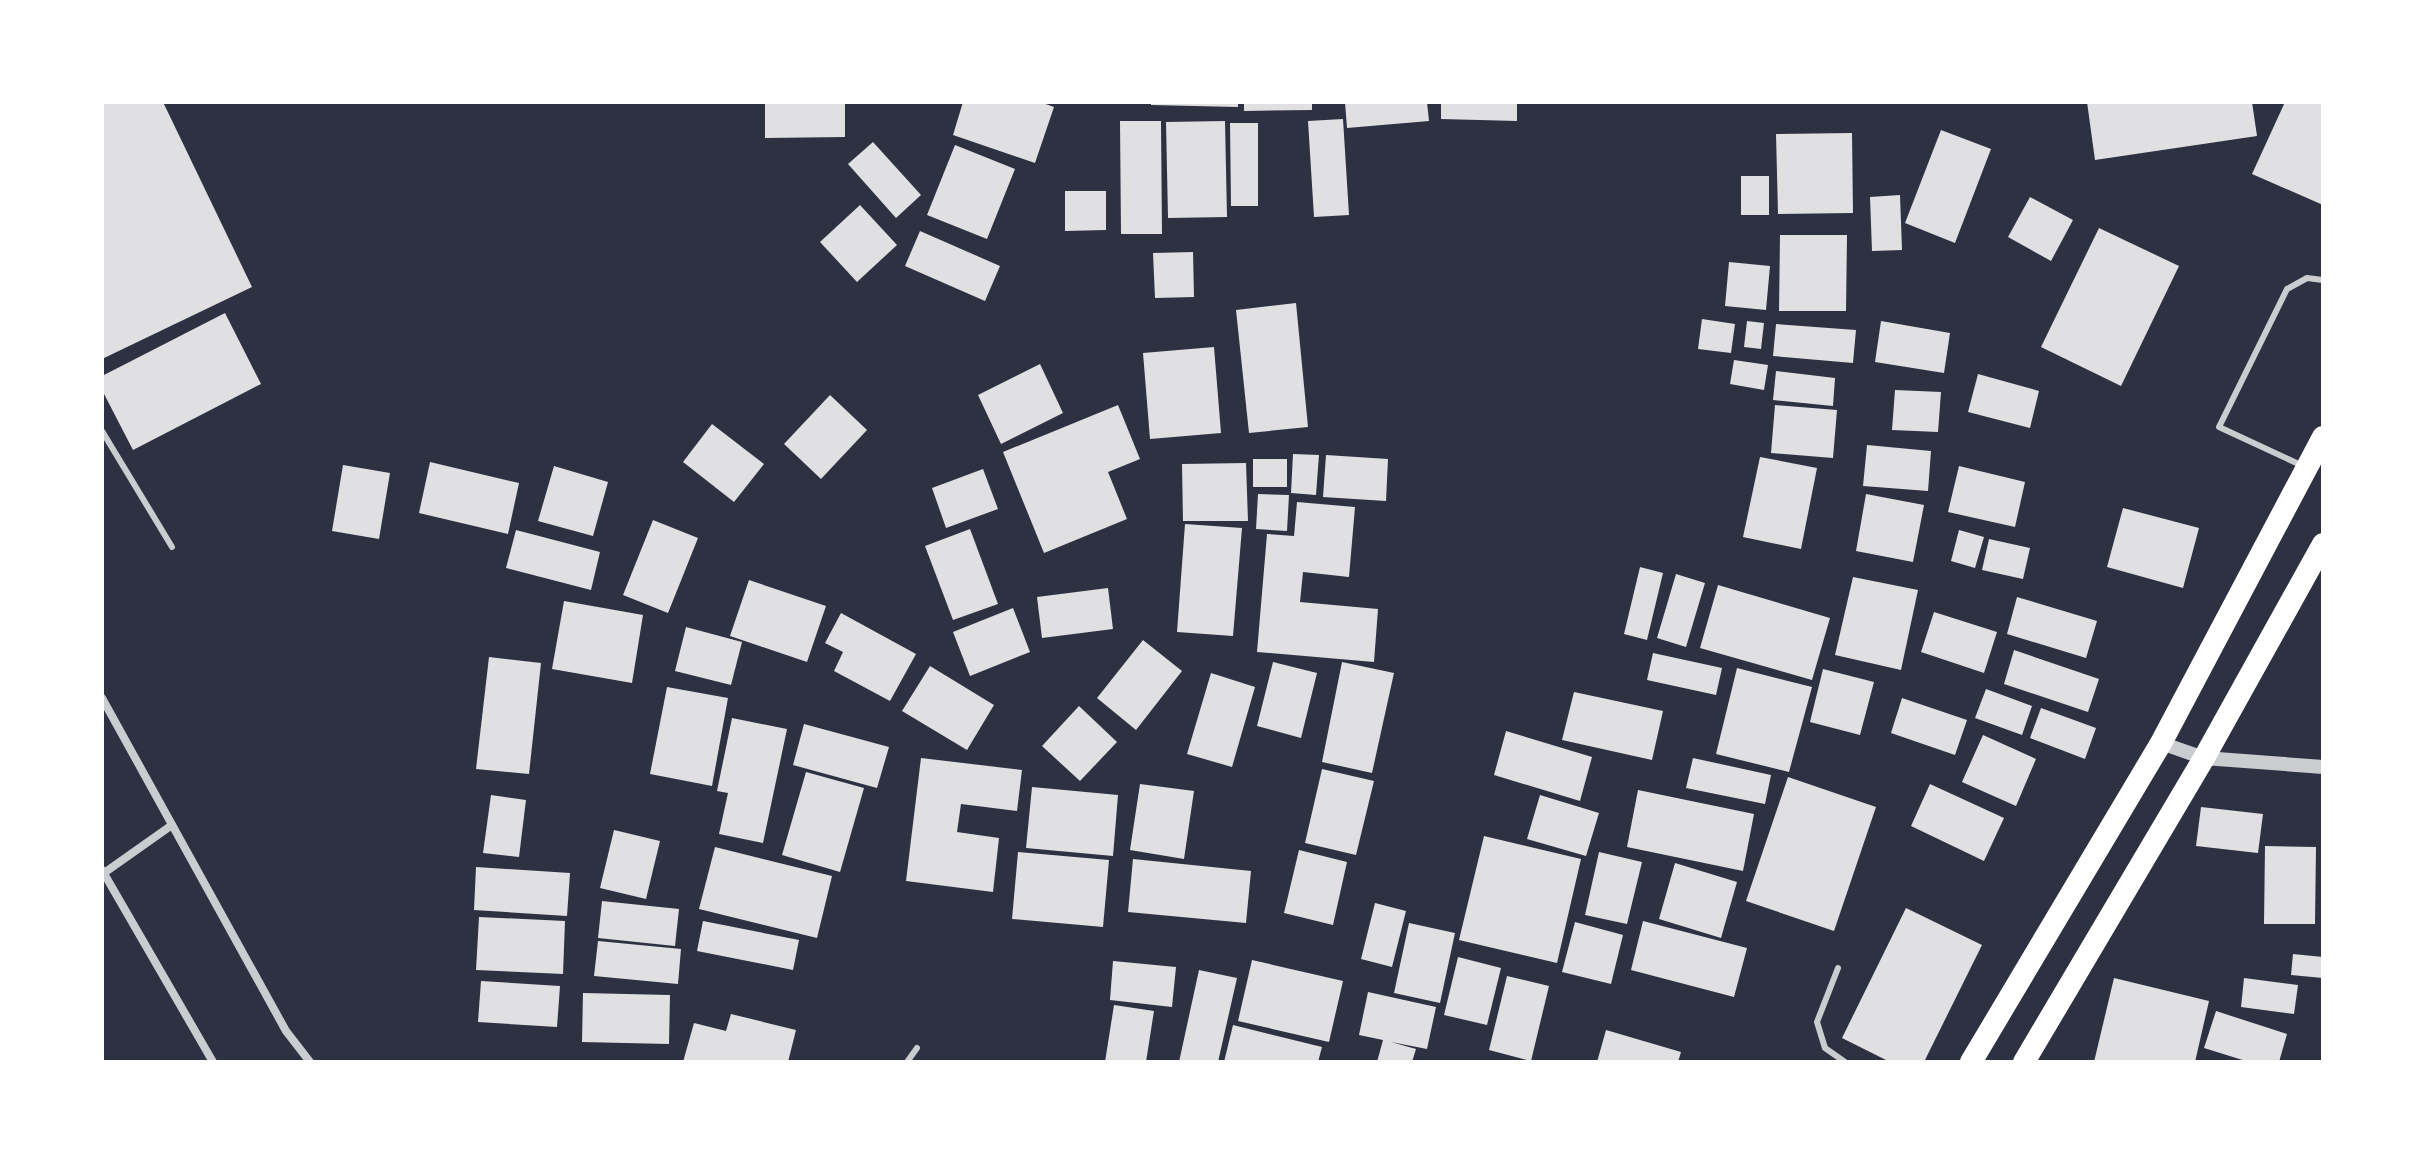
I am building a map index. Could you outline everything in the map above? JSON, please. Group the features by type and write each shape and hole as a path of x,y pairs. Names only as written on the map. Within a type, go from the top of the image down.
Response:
{"highway":[{"path":"1971,1062 2161,743 2323,437"},
{"path":"2024,1062 2204,758 2323,544"}],"street":[{"path":"102,698 286,1031 310,1062"},
{"path":"2161,743 2204,758 2323,767"},
{"path":"172,825 103,872 213,1062"}],"lane":[{"path":"2306,468 2219,427 2287,289 2307,278 2323,280"},
{"path":"102,431 172,547"},
{"path":"1838,968 1817,1022 1825,1048 1845,1062"},
{"path":"907,1062 917,1048"}],"building":[{"path":"102,102 163,102 252,287 102,359"},
{"path":"765,102 845,102 845,137 765,138"},
{"path":"963,102 1040,102 1054,107 1035,163 953,135"},
{"path":"1151,102 1238,102 1238,107 1151,105"},
{"path":"1244,102 1312,102 1312,110 1244,111"},
{"path":"1345,102 1427,102 1429,121 1347,128"},
{"path":"1441,102 1517,102 1517,121 1441,119"},
{"path":"2087,102 2252,102 2257,136 2095,160"},
{"path":"2285,102 2323,102 2323,205 2252,174"},
{"path":"1343,119 1349,215 1314,217 1308,121"},
{"path":"1120,121 1161,121 1162,234 1121,234"},
{"path":"1225,121 1227,217 1168,218 1166,122"},
{"path":"1230,123 1258,123 1258,206 1231,206"},
{"path":"1941,130 1991,149 1955,243 1905,223"},
{"path":"1852,133 1853,213 1778,214 1776,134"},
{"path":"873,142 921,195 896,218 848,164"},
{"path":"955,145 1015,169 987,239 927,215"},
{"path":"1741,176 1769,176 1769,215 1741,215"},
{"path":"1065,191 1106,191 1106,230 1065,231"},
{"path":"1900,195 1902,250 1872,251 1870,197"},
{"path":"2030,197 2073,220 2051,261 2008,237"},
{"path":"860,205 897,245 857,282 820,242"},
{"path":"2099,228 2179,266 2121,386 2041,347"},
{"path":"920,231 1000,266 985,301 905,266"},
{"path":"1780,235 1847,235 1846,311 1779,311"},
{"path":"1193,252 1194,297 1155,298 1153,253"},
{"path":"1729,262 1770,266 1766,310 1725,306"},
{"path":"1296,303 1308,427 1249,433 1236,310"},
{"path":"225,313 261,384 133,450 102,390 102,376"},
{"path":"1702,319 1735,324 1731,353 1698,349"},
{"path":"1747,321 1764,323 1761,349 1744,347"},
{"path":"1881,321 1950,333 1944,373 1875,362"},
{"path":"1776,324 1856,330 1853,363 1773,356"},
{"path":"1214,347 1221,433 1150,439 1143,353"},
{"path":"1734,360 1768,365 1764,390 1730,384"},
{"path":"1040,364 1063,413 1001,444 978,395"},
{"path":"1776,371 1835,378 1833,406 1773,400"},
{"path":"1978,374 2039,391 2030,428 1968,412"},
{"path":"1895,390 1941,392 1938,432 1892,430"},
{"path":"830,395 867,430 821,479 784,444"},
{"path":"1118,405 1140,459 1108,472 1127,519 1044,553 1003,452"},
{"path":"1775,405 1837,410 1833,458 1771,453"},
{"path":"712,424 764,464 734,502 683,462"},
{"path":"1867,445 1931,451 1928,491 1863,486"},
{"path":"1293,454 1319,455 1316,495 1291,493"},
{"path":"1326,455 1388,459 1386,501 1323,497"},
{"path":"1760,457 1817,468 1801,549 1743,537"},
{"path":"1253,459 1287,459 1287,487 1253,487"},
{"path":"430,462 519,483 508,534 419,513"},
{"path":"1246,463 1248,521 1183,521 1182,464"},
{"path":"343,465 390,473 379,539 332,531"},
{"path":"554,466 608,482 593,536 538,521"},
{"path":"1959,466 2025,482 2015,527 1948,512"},
{"path":"983,469 998,509 946,528 932,488"},
{"path":"1258,494 1289,495 1287,531 1256,529"},
{"path":"1866,494 1924,505 1913,562 1856,551"},
{"path":"1297,502 1355,507 1349,577 1303,572 1300,602 1378,609 1374,662 1257,652 1267,534 1294,536"},
{"path":"2123,508 2199,528 2183,588 2107,567"},
{"path":"653,520 698,538 668,613 623,595"},
{"path":"1185,524 1242,528 1233,636 1177,632"},
{"path":"970,529 998,604 953,620 925,546"},
{"path":"516,530 600,552 591,590 506,568"},
{"path":"1959,530 1984,537 1975,568 1951,561"},
{"path":"1989,539 2030,548 2023,579 1982,570"},
{"path":"1640,567 1663,573 1647,640 1624,634"},
{"path":"1676,574 1705,583 1686,647 1657,638"},
{"path":"1853,577 1918,590 1901,670 1835,655"},
{"path":"749,580 826,606 807,662 730,636"},
{"path":"1718,585 1830,618 1812,680 1700,648"},
{"path":"1108,588 1113,629 1042,638 1037,597"},
{"path":"2017,597 2097,621 2086,658 2007,634"},
{"path":"564,601 643,615 632,683 552,669"},
{"path":"1013,608 1030,652 970,676 953,632"},
{"path":"1934,612 1997,632 1984,673 1921,652"},
{"path":"841,613 916,654 890,701 834,671 843,652 825,643"},
{"path":"686,627 742,642 731,685 675,671"},
{"path":"1143,640 1182,671 1136,730 1097,698"},
{"path":"2014,650 2099,679 2088,712 2004,684"},
{"path":"1653,653 1722,668 1716,695 1647,680"},
{"path":"489,657 541,663 529,774 476,769"},
{"path":"1273,662 1317,673 1301,738 1257,726"},
{"path":"1342,662 1394,673 1372,773 1322,762"},
{"path":"930,666 994,705 967,750 902,711"},
{"path":"1737,668 1812,687 1789,772 1716,754"},
{"path":"1823,669 1874,682 1860,735 1810,722"},
{"path":"1211,673 1255,687 1232,767 1187,754"},
{"path":"667,687 728,698 712,786 650,774"},
{"path":"1986,689 2032,706 2022,735 1975,718"},
{"path":"1574,692 1663,711 1652,760 1562,740"},
{"path":"1902,698 1967,720 1955,755 1891,733"},
{"path":"1079,706 1117,742 1080,781 1042,746"},
{"path":"2041,708 2096,728 2085,759 2030,738"},
{"path":"732,718 787,729 763,843 719,834 728,793 717,791"},
{"path":"804,724 889,747 877,788 793,765"},
{"path":"1506,731 1592,757 1580,801 1494,775"},
{"path":"1983,735 2036,759 2016,806 1962,782"},
{"path":"921,758 1022,770 1017,811 961,804 957,832 999,838 993,892 906,881"},
{"path":"1693,758 1771,775 1765,804 1686,788"},
{"path":"1322,769 1374,781 1356,855 1305,843"},
{"path":"806,772 864,788 840,872 782,855"},
{"path":"1788,777 1876,807 1834,931 1746,901"},
{"path":"1140,784 1194,791 1184,859 1130,850"},
{"path":"1930,784 2004,818 1984,861 1911,826"},
{"path":"1032,787 1118,795 1113,856 1026,848"},
{"path":"1638,790 1754,814 1743,871 1627,847"},
{"path":"491,795 526,800 519,857 483,853"},
{"path":"1540,795 1599,813 1586,856 1527,839"},
{"path":"2201,807 2263,814 2258,853 2196,846"},
{"path":"614,830 660,841 646,899 600,888"},
{"path":"1484,836 1581,859 1557,963 1459,940"},
{"path":"2265,846 2316,847 2315,924 2264,924"},
{"path":"715,847 832,876 817,938 699,909"},
{"path":"1299,850 1347,862 1333,925 1284,913"},
{"path":"1018,852 1109,860 1103,927 1012,919"},
{"path":"1599,852 1642,862 1627,924 1585,915"},
{"path":"1133,859 1251,871 1246,923 1128,912"},
{"path":"1675,863 1737,882 1721,938 1659,919"},
{"path":"476,867 570,873 567,916 474,910"},
{"path":"602,901 679,909 675,946 598,938"},
{"path":"1375,903 1406,911 1392,967 1361,959"},
{"path":"1906,908 1982,945 1924,1062 1890,1062 1842,1038"},
{"path":"479,917 565,921 563,974 476,970"},
{"path":"703,921 799,940 793,970 697,951"},
{"path":"1643,921 1747,948 1734,997 1631,970"},
{"path":"1575,922 1623,935 1611,984 1562,972"},
{"path":"1409,923 1455,933 1440,1003 1394,993"},
{"path":"598,941 681,949 678,984 594,976"},
{"path":"2293,954 2323,957 2323,978 2291,975"},
{"path":"1458,957 1501,968 1487,1025 1444,1015"},
{"path":"1252,960 1343,981 1329,1042 1238,1021"},
{"path":"1113,961 1176,967 1172,1007 1110,1000"},
{"path":"1199,970 1237,978 1218,1062 1179,1062"},
{"path":"1507,976 1549,986 1531,1061 1489,1050"},
{"path":"2114,978 2209,1001 2195,1062 2094,1062"},
{"path":"2244,978 2298,985 2294,1014 2241,1007"},
{"path":"481,981 560,986 557,1027 478,1022"},
{"path":"1368,992 1436,1007 1427,1049 1391,1042 1416,1049 1412,1062 1377,1062 1383,1040 1359,1035"},
{"path":"583,993 670,995 669,1044 582,1042"},
{"path":"1114,1005 1154,1011 1146,1062 1105,1062"},
{"path":"2216,1011 2287,1034 2279,1062 2249,1062 2204,1048"},
{"path":"731,1014 796,1030 788,1062 683,1062 694,1023 726,1031"},
{"path":"1233,1025 1322,1047 1318,1062 1224,1062"},
{"path":"1606,1030 1681,1052 1678,1062 1597,1062"}]}
